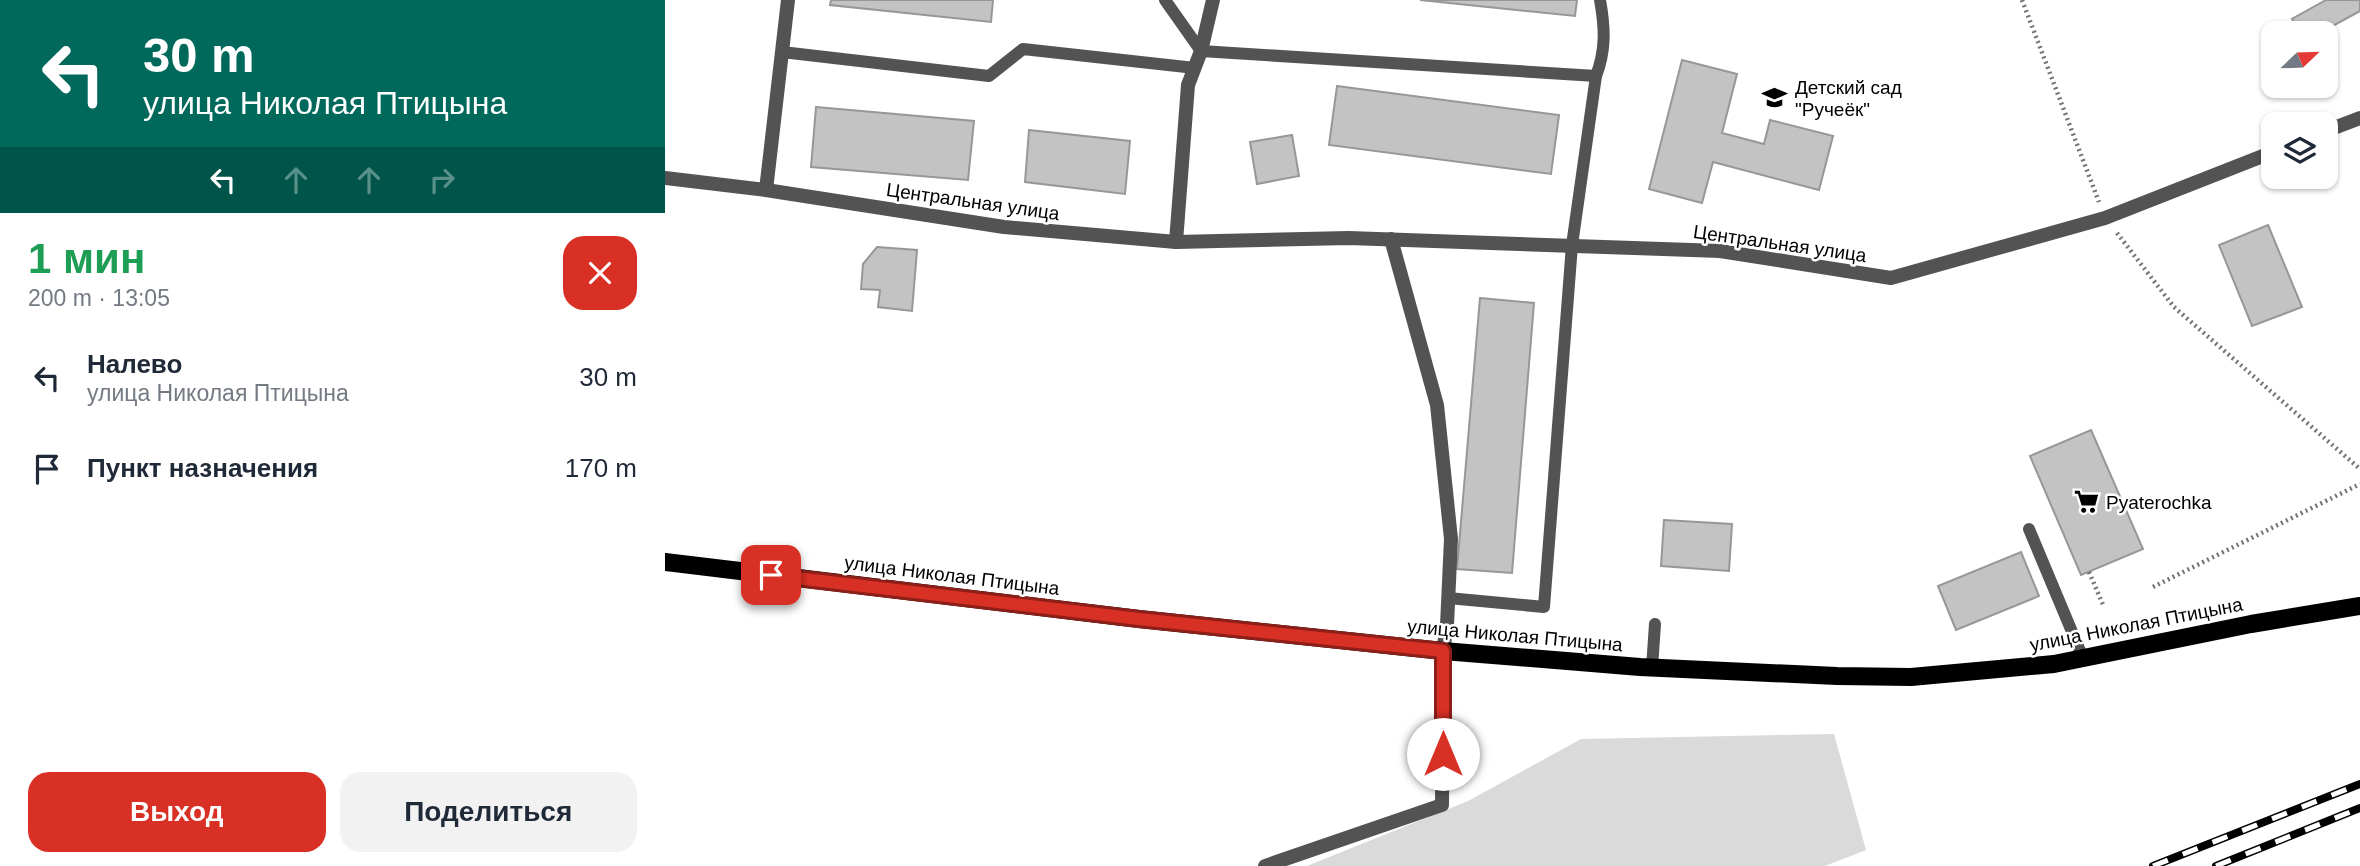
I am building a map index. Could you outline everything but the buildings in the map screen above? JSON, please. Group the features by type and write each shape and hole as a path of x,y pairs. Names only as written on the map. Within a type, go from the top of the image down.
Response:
{"main road":[{"name":"улица Николая Птицына","path":"665,562 1139,619 1443,651 1652,668 1837,677 1911,677 2054,664 2251,624 2360,606"}],"street":[{"path":"766,190 788,0"},
{"path":"1176,242 1188,85 1201,51 1213,0"},
{"path":"2338,126 2360,118"},
{"name":"Центральная улица","path":"665,178 766,190 1004,227 1176,242 1349,238 1720,251 1891,278 2105,218 2261,157"},
{"path":"1265,866 1442,805 1443,651 1451,539 1437,405 1391,239"}],"lane":[{"path":"1165,0 1201,51 1596,76"},
{"path":"1448,598 1544,607 1572,245 1596,76 1604,57 1600,0"},
{"path":"782,52 989,76 1023,49 1195,68"},
{"path":"2029,529 2083,658"},
{"path":"1652,668 1655,624"}],"path":[{"path":"2022,0 2105,218 2174,307 2360,469"},
{"path":"2153,587 2360,484"},
{"path":"2089,572 2104,607"}],"shaded area":[{"path":"1834,734 1866,850 1825,866 1307,866 1468,801 1581,739"}],"railway":[{"path":"2153,866 2360,784"},
{"path":"2216,866 2360,808"}],"place":[{"name":"Детский сад \"Ручеёк\"","path":"1775,98"},
{"name":"Pyaterochka","path":"2086,502"}],"route":[{"path":"771,575 1139,619 1443,651 1443,754"}]}
